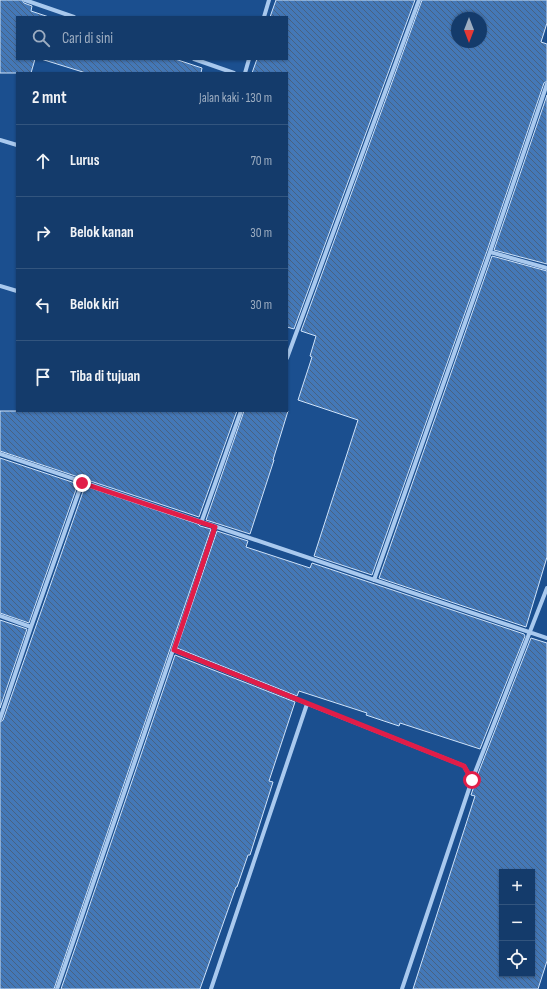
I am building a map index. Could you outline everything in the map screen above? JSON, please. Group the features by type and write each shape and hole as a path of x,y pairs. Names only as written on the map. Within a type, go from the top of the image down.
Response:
{"street":[{"path":"25,0 71,16"},
{"path":"264,16 270,0"},
{"path":"288,355 419,0"},
{"path":"197,60 231,72"},
{"path":"244,72 249,60"},
{"path":"374,580 490,252 547,84"},
{"path":"0,140 16,145"},
{"path":"490,252 547,268"},
{"path":"0,286 16,292"},
{"path":"200,522 241,412"},
{"path":"0,454 82,483 547,638"},
{"path":"0,719 82,483"},
{"path":"57,989 215,527"},
{"path":"402,989 472,780 547,588"},
{"path":"0,616 31,627"},
{"path":"174,650 464,766 472,780"},
{"path":"211,989 307,704"}],"building":[{"path":"0,0 22,0 24,3 32,6 31,11 46,16 16,16 16,60 35,60 31,72 0,73"},
{"path":"276,0 415,0 294,329 288,327 288,72 252,72 257,60 288,60 288,16 270,16"},
{"path":"422,0 547,0 547,23 541,42 547,44 547,81 544,83 487,251 372,575 314,556 358,420 298,400 312,357 310,356 316,336 301,331"},
{"path":"44,60 178,60 202,68 201,72 83,72"},
{"path":"547,95 547,264 494,250"},
{"path":"492,256 547,271 547,557 526,627 379,578"},
{"path":"0,411 237,412 199,517 0,451"},
{"path":"244,412 288,412 250,534 206,520"},
{"path":"0,458 78,484 29,623 0,613"},
{"path":"85,486 211,529 54,989 0,989 0,722 3,720"},
{"path":"217,531 248,541 246,547 310,568 312,563 524,634 525,636 480,749 400,723 399,726 366,715 367,713 299,691 297,696 177,648"},
{"path":"0,620 27,629 0,708"},
{"path":"531,638 547,643 547,961 538,989 413,989 475,796 471,795"},
{"path":"175,655 295,702 269,781 273,782 250,855 248,855 236,887 200,989 61,989"}],"route":[{"path":"82,483 215,527 174,650 464,766 472,780"}]}
